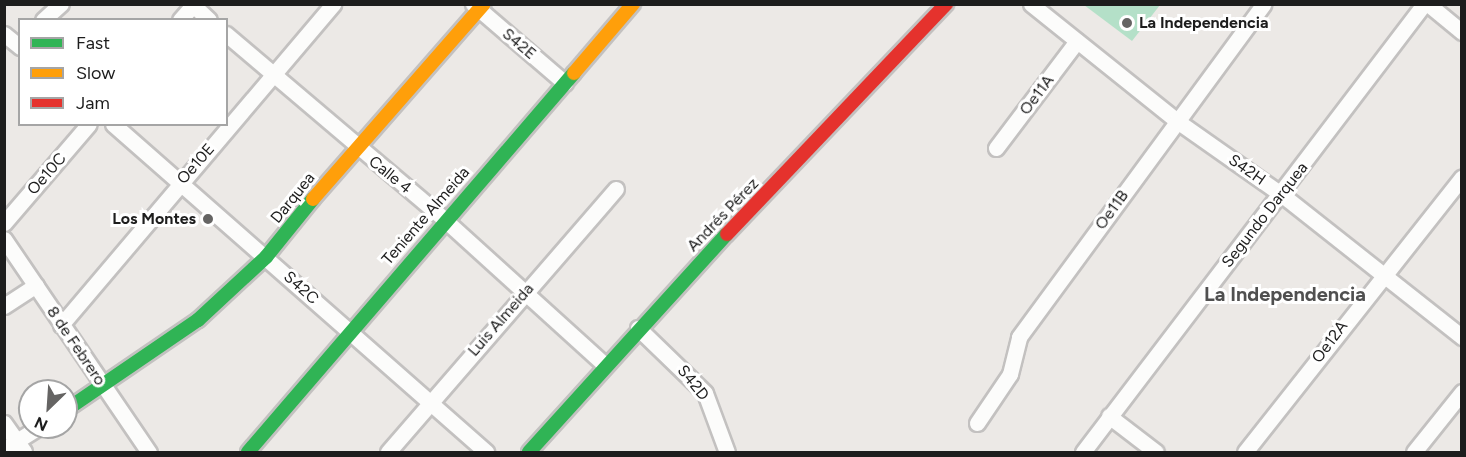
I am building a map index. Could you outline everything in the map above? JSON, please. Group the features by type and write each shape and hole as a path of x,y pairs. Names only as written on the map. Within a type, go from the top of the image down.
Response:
{"street":[{"path":"45,18 61,4"},
{"name":"Oe10E","path":"61,325 333,4"},
{"name":"Teniente Almeida","path":"248,453 349,331 633,4"},
{"name":"Andrés Pérez","path":"529,453 638,328 946,4"},
{"name":"S42H","path":"1031,4 1177,121 1281,194 1461,337"},
{"name":"Oe11B","path":"977,423 1010,374 1019,337 1264,4"},
{"path":"1426,4 1461,32"},
{"name":"Segundo Darquea","path":"1083,453 1426,4"},
{"path":"182,18 193,5 207,18"},
{"name":"S42E","path":"479,6 565,83"},
{"name":"Darquea","path":"104,387 198,320 266,257 356,147 479,6"},
{"name":"Calle 4","path":"228,36 356,147 445,220 605,365"},
{"name":"Oe11A","path":"996,148 1077,41"},
{"name":"Oe10C","path":"4,223 87,126"},
{"name":"S42C","path":"115,126 181,181 487,453"},
{"name":"Oe12A","path":"1245,453 1381,275 1461,177"},
{"name":"Luis Almeida","path":"388,453 430,401 616,189"},
{"name":"8 de Febrero","path":"4,239 149,453"},
{"path":"4,306 36,285"},
{"name":"S42D","path":"638,328 705,393 727,453"},
{"path":"78,403 104,387"},
{"path":"1414,453 1461,392"},
{"path":"1109,416 1156,453"},
{"path":"4,423 15,448"}],"green space":[{"name":"La Independencia","path":"1084,5 1160,5 1132,41"}],"traffic: fast":[{"path":"248,452 574,73"},
{"path":"78,402 198,320 266,257 313,199"},
{"path":"529,452 727,234"}],"traffic: slow":[{"path":"313,199 484,4"},
{"path":"574,73 633,4"}],"traffic: jam":[{"path":"727,234 946,4"}],"place":[{"name":"La Independencia","path":"1127,23"},
{"name":"Los Montes","path":"208,219"}],"district":[{"name":"La Independencia","path":"1285,294"}]}
